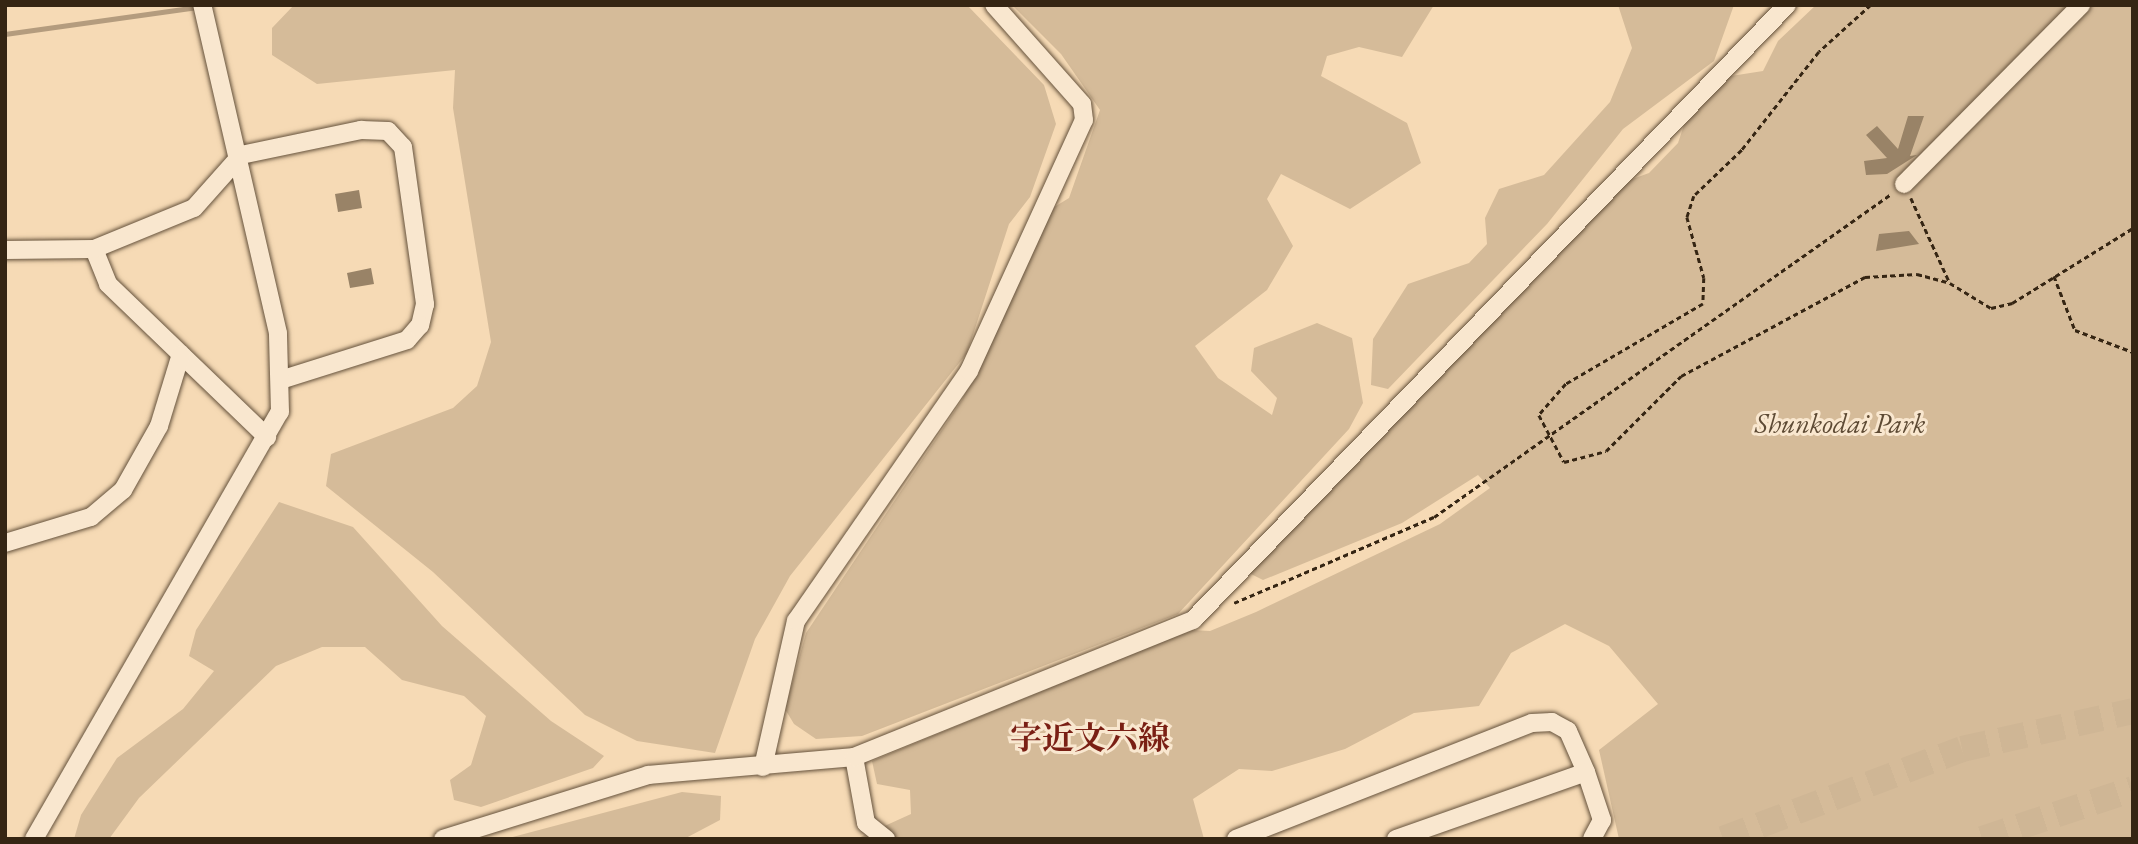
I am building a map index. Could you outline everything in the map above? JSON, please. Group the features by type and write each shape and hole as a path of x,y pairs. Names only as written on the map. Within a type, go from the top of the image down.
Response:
{"lane":[{"path":"34,839 280,412 283,379 241,155 202,5"},
{"path":"763,767 796,621 969,371 1084,120 1082,104 994,5"},
{"path":"443,839 648,775 854,757 1193,620 1787,5"},
{"path":"1904,184 2081,5"},
{"path":"5,250 94,249 194,208 241,155 361,130 388,131 403,147 425,304 419,325 407,340 283,379"},
{"path":"94,249 108,284 267,438"},
{"path":"5,543 91,517 123,490 159,426 181,354"},
{"path":"1236,839 1532,723 1552,722 1568,731 1586,772 1602,820 1592,839"},
{"path":"854,757 866,823 886,839"},
{"path":"1396,839 1586,772"}],"path":[{"path":"1871,5 1819,52 1742,150 1694,196 1687,216 1704,278 1703,304 1566,384 1539,415 1547,437 1564,462 1606,451 1681,376 1865,277 1917,274 1950,284 1991,309 2054,276 2133,228"},
{"path":"1231,604 1434,517 1904,184 1950,284"},
{"path":"2054,276 2075,330 2133,352"}],"green space":[{"path":"294,5 967,5 1044,85 1056,124 1030,197 1009,224 967,353 790,576 755,639 715,753 637,741 585,715 433,572 326,486 331,454 453,408 477,386 491,342 453,108 455,70 317,84 272,55 272,28"},
{"path":"1012,5 1434,5 1402,57 1359,47 1327,56 1321,76 1407,123 1421,163 1350,209 1281,174 1267,199 1293,246 1267,290 1195,346 1218,378 1272,415 1277,398 1251,371 1254,348 1317,323 1352,338 1363,403 1349,429 1178,614 862,736 816,739 794,724 785,709 806,633 962,400 1051,209 1069,198 1100,110 1061,54"},
{"path":"1618,5 1734,5 1714,61 1623,129 1547,224 1388,389 1371,385 1373,339 1408,284 1469,263 1487,244 1485,218 1499,189 1544,175 1610,102 1632,48"},
{"name":"Shunkodai Park","path":"1816,5 2133,5 2133,839 1619,839 1599,750 1658,704 1609,646 1565,624 1511,653 1479,706 1414,713 1345,749 1272,771 1239,769 1193,799 1204,839 856,839 911,814 910,790 877,784 872,761 1190,630 1210,631 1256,612 1440,524 1490,488 1478,475 1402,523 1263,580 1247,572 1627,181 1649,173 1678,143 1684,125 1731,76 1763,71 1778,41"},
{"path":"279,502 353,527 442,626 551,721 604,756 593,768 481,807 454,800 450,780 471,765 486,716 464,696 402,680 365,647 322,647 276,666 139,798 109,839 74,839 81,815 117,758 183,709 214,671 189,656 196,630"},
{"path":"682,792 721,796 720,820 684,839 505,839"}],"building":[{"path":"1908,116 1924,116 1910,156 1917,155 1887,174 1866,175 1864,161 1887,158 1866,135 1877,126 1898,149"},
{"path":"359,190 362,208 338,212 335,194"},
{"path":"1909,231 1919,244 1876,251 1879,234"},
{"path":"371,268 374,284 350,288 347,273"}],"waterway":[{"path":"5,34 197,7"}],"tunnel":[{"path":"1723,839 1962,749 2133,711"},
{"path":"1982,839 2133,789"}],"district":[{"name":"字近文六線","path":"1090,738"}]}
